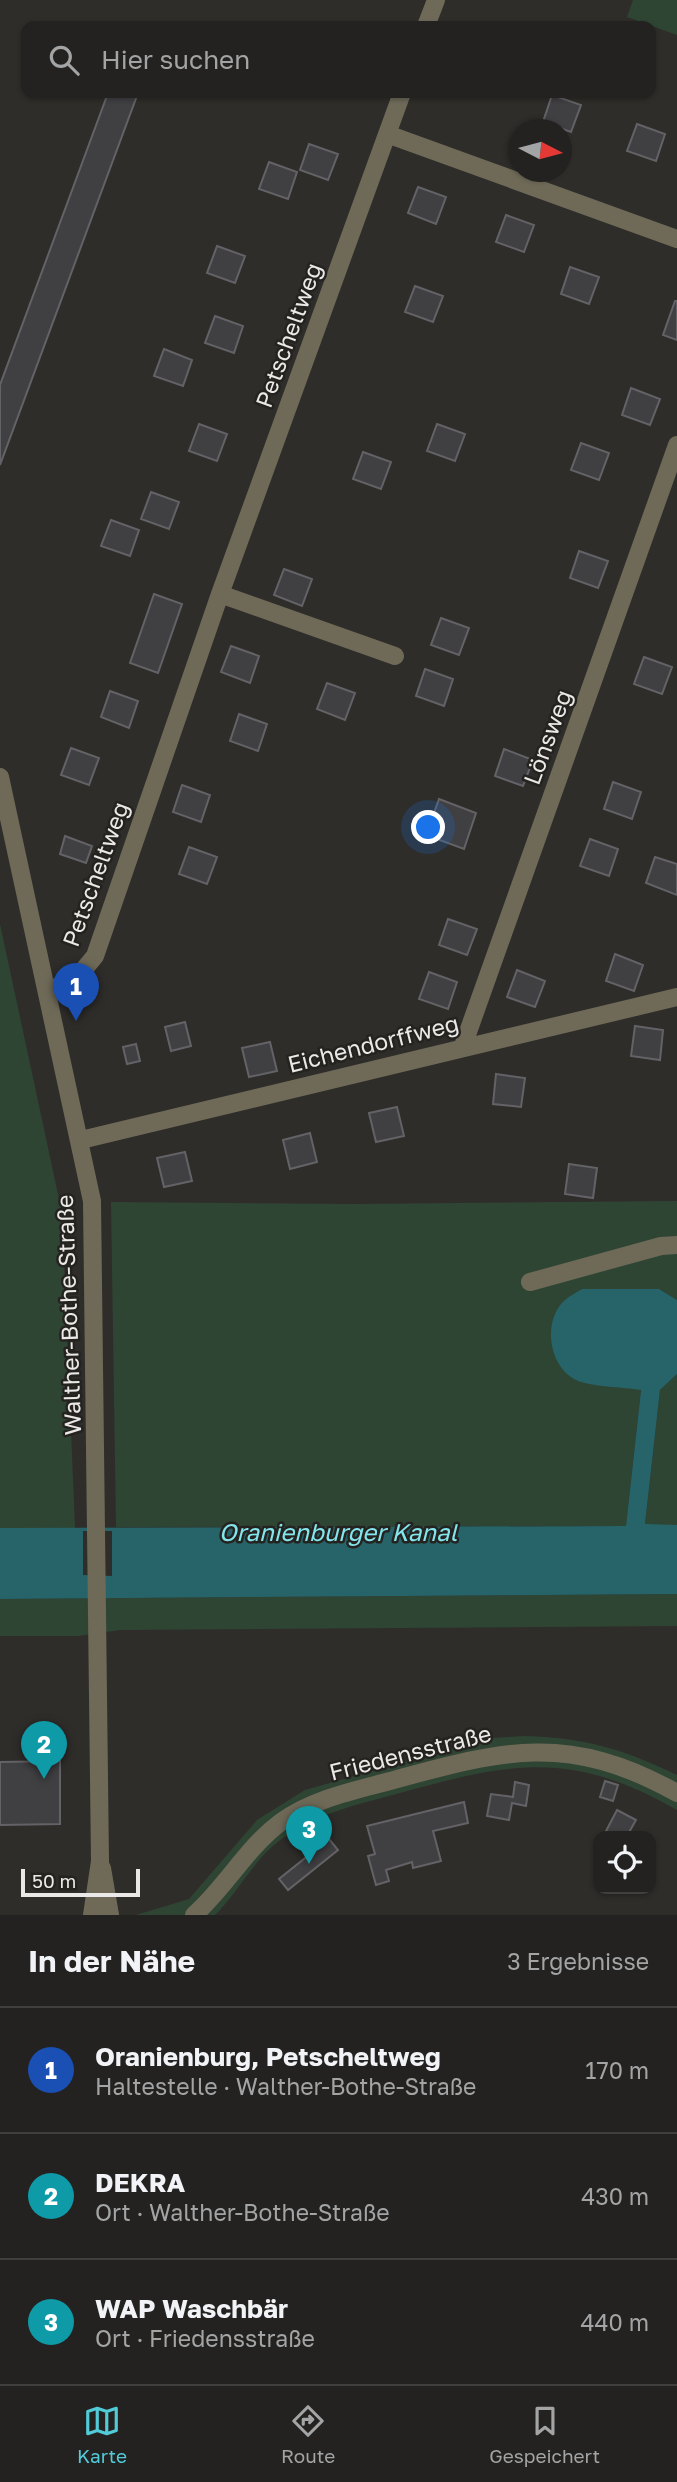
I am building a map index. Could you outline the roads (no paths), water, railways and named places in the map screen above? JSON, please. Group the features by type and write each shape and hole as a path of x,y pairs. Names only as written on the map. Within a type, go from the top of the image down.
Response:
{"street":[{"path":"428,21 436,0"},
{"name":"Petscheltweg","path":"47,991 76,979 95,956 220,594 400,98"},
{"path":"387,134 677,239"},
{"name":"Lönsweg","path":"464,1046 677,445"},
{"path":"220,594 395,656"},
{"name":"Walther-Bothe-Straße","path":"0,777 81,1140 94,1230 100,1861 92,1915"},
{"name":"Eichendorffweg","path":"81,1140 677,997"},
{"path":"530,1282 661,1246 677,1245"},
{"name":"Friedensstraße","path":"194,1915 217,1893 260,1839 284,1820 331,1797 462,1761 522,1752 579,1756 617,1765 677,1793"},
{"name":"Walther-Bothe-Straße","path":"100,1861 110,1915"}],"water":[{"name":"Oranienburger Kanal","path":"582,1289 659,1289 677,1300 677,1374 660,1390 645,1524 677,1525 677,1594 0,1599 0,1528 626,1526 641,1390 582,1382 567,1374 560,1365 552,1344 553,1320 566,1299"}],"place":[{"name":"Oranienburg, Petscheltweg","path":"76,1021"},
{"name":"DEKRA","path":"44,1779"},
{"name":"WAP Waschbär","path":"309,1864"}]}
